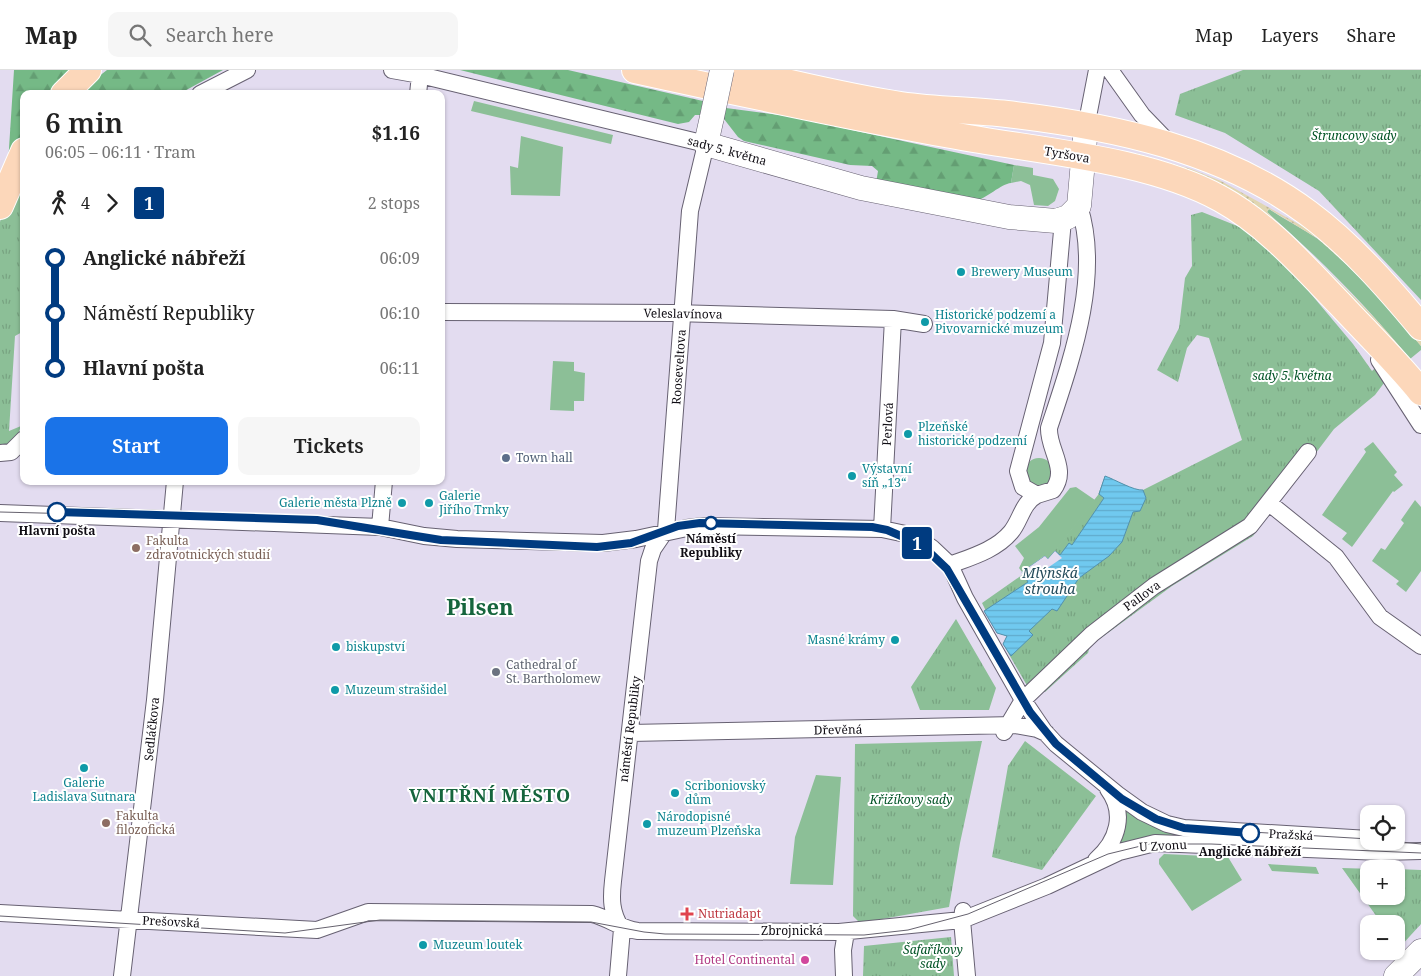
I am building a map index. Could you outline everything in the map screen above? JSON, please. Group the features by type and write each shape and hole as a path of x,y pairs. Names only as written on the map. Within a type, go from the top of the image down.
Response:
{"main road":[{"path":"68,90 88,70"},
{"name":"Tyršova","path":"635,70 950,135 1083,158 1168,176 1222,200 1275,238 1341,305 1421,392"},
{"path":"733,70 887,103 1009,114 1086,127 1171,146 1200,155 1246,176 1308,214 1344,244 1382,281 1421,327"},
{"path":"0,206 20,160"}],"street":[{"path":"208,90 247,70"},
{"name":"sady 5. května","path":"392,70 420,75 706,144 861,188 1009,217 1049,222 1071,213"},
{"path":"706,144 722,70"},
{"path":"1037,495 1023,487 1018,471 1052,344 1071,213 1083,158 1086,127 1097,70"},
{"path":"1110,70 1142,115 1171,146"},
{"path":"418,90 420,75"},
{"name":"Rooseveltova","path":"665,532 684,313 690,211 706,144"},
{"path":"950,565 1001,542 1012,531 1028,502 1037,495 1053,490 1060,476 1059,466 1048,436 1074,350 1082,315 1087,253 1085,226 1071,213"},
{"path":"1341,305 1390,375 1421,425"},
{"name":"Veleslavínova","path":"445,312 684,313 893,319 924,324"},
{"name":"Perlová","path":"882,529 893,319"},
{"path":"0,453 11,452 20,443"},
{"name":"Pallova","path":"1023,700 1092,634 1154,586 1250,526 1308,452"},
{"name":"Sedláčkova","path":"122,976 153,719 175,485"},
{"path":"380,527 384,485"},
{"path":"1269,503 1336,558 1380,617 1421,646"},
{"path":"0,512 380,527 424,536 456,539 564,543 619,542 665,532"},
{"name":"Pražská","path":"665,532 704,526 882,529 915,536 932,548 950,565 964,598 1023,700 1046,733 1100,780 1142,812 1176,826 1360,838"},
{"name":"náměstí Republiky","path":"622,928 615,918 611,904 649,560 653,549 665,532"},
{"path":"1006,729 1023,700"},
{"name":"Dřevěná","path":"630,733 1006,729 1037,729 1046,733"},
{"name":"U Zvonu","path":"1089,866 1107,850 1116,833 1118,822 1116,803 1100,780"},
{"name":"U Zvonu","path":"963,915 1047,886 1124,850 1156,843 1381,852 1421,851"},
{"path":"1405,844 1421,847"},
{"name":"Prešovská","path":"0,913 316,930 330,926 340,920 368,912 592,914 602,916 622,928"},
{"path":"963,915 967,976"},
{"name":"Zbrojnická","path":"622,928 638,931 846,932 963,915"},
{"path":"618,976 622,928"},
{"path":"844,976 843,950 846,932"},
{"path":"1396,976 1421,951"}],"green space":[{"path":"14,70 82,70 60,90 20,90 20,142 8,164"},
{"path":"107,70 223,70 186,90 81,90"},
{"path":"460,70 568,70 703,101 700,115 695,115 689,122 678,124"},
{"name":"Štruncovy sady","path":"1243,70 1421,70 1421,300 1319,191 1225,133 1175,115 1180,94"},
{"path":"474,101 613,135 611,144 471,111"},
{"path":"726,108 787,116 1014,165 1011,183 974,202 876,183 878,171 872,166 850,165 744,141 738,137 724,119"},
{"path":"521,136 563,147 560,196 511,195 510,166 518,168"},
{"path":"1014,165 1033,168 1033,175 1053,179 1059,189 1055,201 1048,206 1034,205 1030,185 1021,181 1011,183"},
{"path":"20,184 20,333 15,336 9,431 20,426 20,429 16,440 0,449 0,222 4,207"},
{"path":"1269,209 1318,239 1347,263 1421,346 1421,350 1410,359 1342,282 1267,212"},
{"name":"sady 5. května","path":"1202,212 1245,229 1290,269 1353,344 1372,371 1377,366 1387,379 1375,395 1334,429 1253,536 1172,586 1090,646 1088,653 1045,692 1029,689 1003,644 1007,636 997,633 982,603 1045,556 1048,559 1098,495 1105,476 1129,487 1143,490 1242,440 1209,338 1197,335 1187,348 1178,382 1157,370 1179,328 1185,278 1192,266 1191,215"},
{"path":"553,361 574,362 574,371 585,373 584,401 574,401 574,411 550,410"},
{"path":"1373,442 1397,472 1394,475 1403,485 1393,491 1352,547 1342,539 1347,533 1322,515 1366,452 1364,449"},
{"path":"1039,458 1049,462 1053,472 1049,482 1039,486 1029,482 1025,472 1029,462"},
{"path":"1076,487 1095,500 1048,560 1044,556 1022,572 1019,568 1024,558 1015,546 1039,527 1070,488"},
{"path":"1415,500 1421,507 1421,571 1406,592 1396,584 1399,581 1372,561 1381,548 1385,550 1404,523 1401,520"},
{"path":"956,619 996,688 989,710 920,710 911,687"},
{"name":"Křižíkovy sady","path":"982,741 960,843 949,907 860,923 853,916 855,744"},
{"path":"1025,741 1096,796 1042,870 992,857 1008,766"},
{"path":"816,775 841,777 833,885 790,884 795,837"},
{"path":"1124,808 1197,839 1119,844"},
{"path":"1164,854 1228,857 1242,880 1192,911 1159,864 1159,859"},
{"path":"1268,864 1316,867 1319,874 1272,871"},
{"path":"1342,868 1360,869 1360,893"},
{"path":"1405,869 1421,870 1421,924 1405,941 1405,915 1376,915 1368,905 1405,905"},
{"name":"Šafaříkovy sady","path":"951,937 954,976 863,976 864,946"}],"sand":[{"path":"1136,153 1191,169 1221,181 1322,237 1411,328 1421,341 1421,346 1376,294 1317,238 1269,209 1267,212 1376,319 1410,359 1407,361 1345,292 1135,159"}],"water":[{"name":"Mlýnská strouha","path":"1105,476 1129,487 1143,490 1146,498 1140,511 1133,512 1122,542 1109,556 1079,578 1057,611 1052,609 1029,631 1033,635 1011,656 1003,644 1007,636 997,633 984,611 1028,582 1022,572 1045,556 1048,559 1055,551 1060,555 1069,543 1072,545 1104,498 1099,494"}],"pier":[{"path":"1055,551 1062,558 1046,569 1043,567 1026,579 1022,572 1045,556 1048,559"}],"tram line":[{"path":"0,512 317,520 415,537 453,541 597,547 631,543 678,526 700,523 872,527 887,530 915,542 942,563 956,583 1023,700 1046,733 1122,799 1156,819 1184,828 1360,838"},
{"name":"1","path":"57,512 317,520 353,524 415,537 441,540 597,547 631,543 678,526 700,523 872,527 882,529 915,542 942,563 956,583 1030,712 1044,731 1056,744 1122,799 1142,812 1167,824 1190,829 1250,833"},
{"path":"1405,842 1421,844"},
{"path":"0,916 285,933 380,920 591,922 665,934 864,935 908,930 968,914 1108,854 1149,844 1211,844 1421,853"}],"place":[{"name":"Brewery Museum","path":"961,272"},
{"name":"Historické podzemí a Pivovarnické muzeum","path":"925,322"},
{"name":"Plzeňské historické podzemí","path":"908,434"},
{"name":"Town hall","path":"506,458"},
{"name":"Výstavní síň „13“","path":"852,476"},
{"name":"Galerie města Plzně","path":"402,503"},
{"name":"Galerie Jiřího Trnky","path":"429,503"},
{"name":"Hlavní pošta","path":"57,512"},
{"name":"Náměstí Republiky","path":"711,523"},
{"name":"Fakulta zdravotnických studií","path":"136,548"},
{"name":"Masné krámy","path":"895,640"},
{"name":"biskupství","path":"336,647"},
{"name":"Cathedral of St. Bartholomew","path":"496,672"},
{"name":"Muzeum strašidel","path":"335,690"},
{"name":"Galerie Ladislava Sutnara","path":"84,768"},
{"name":"Scriboniovský dům","path":"675,793"},
{"name":"Fakulta filozofická","path":"106,823"},
{"name":"Národopisné muzeum Plzeňska","path":"647,824"},
{"name":"Anglické nábřeží","path":"1250,833"},
{"name":"Nutriadapt","path":"687,914"},
{"name":"Muzeum loutek","path":"423,945"},
{"name":"Hotel Continental","path":"805,960"}],"district":[{"name":"Pilsen","path":"480,607"},
{"name":"VNITŘNÍ MĚSTO","path":"490,796"}]}
